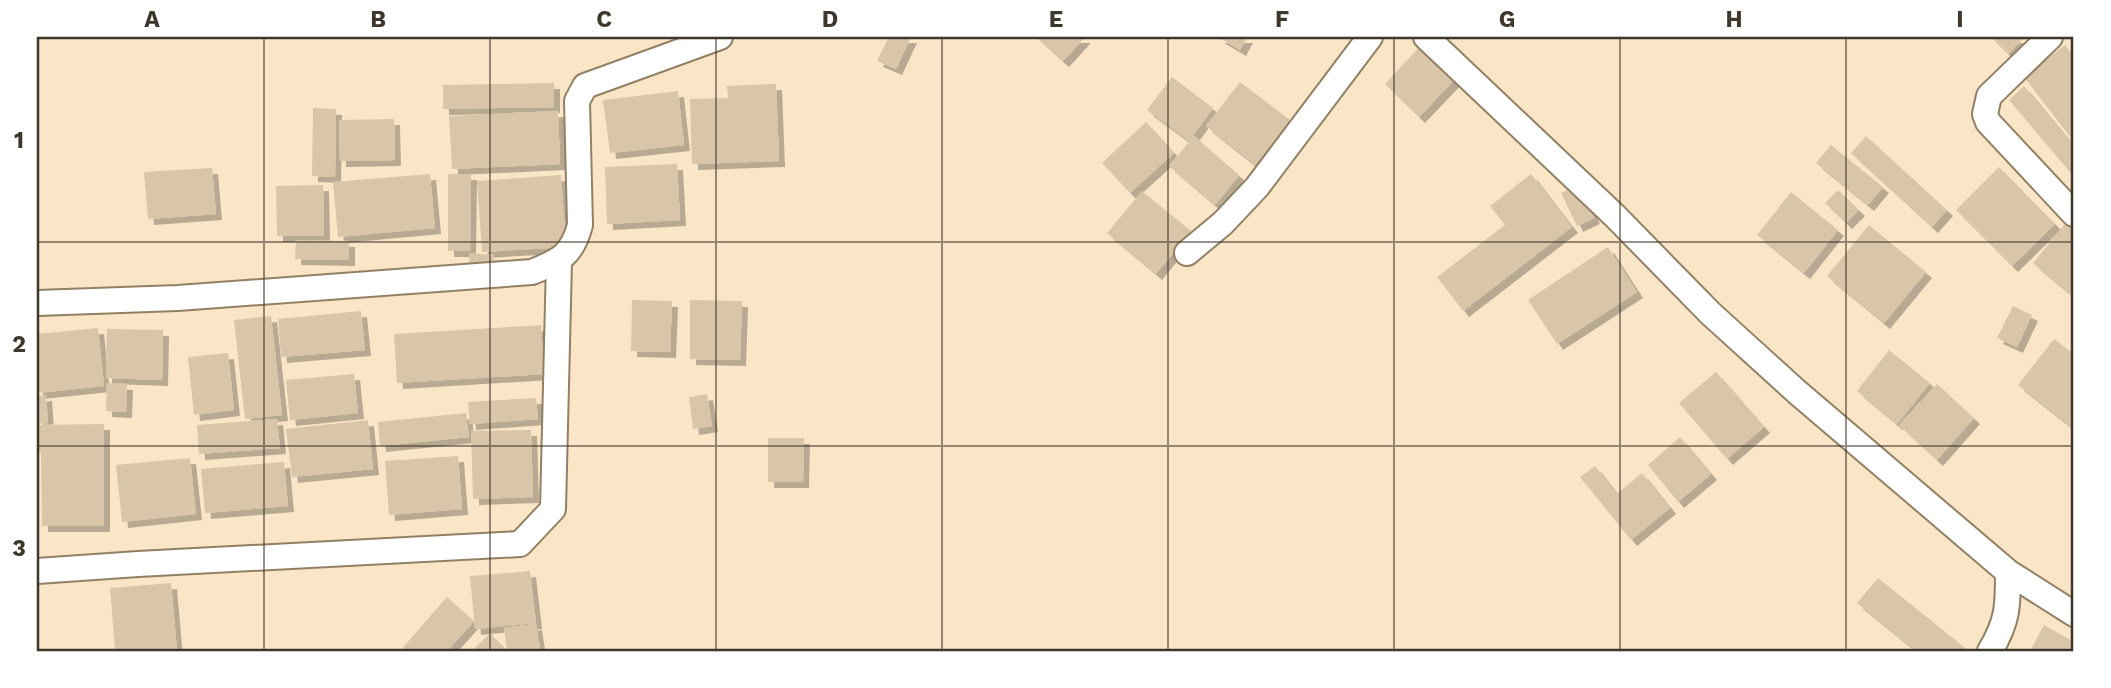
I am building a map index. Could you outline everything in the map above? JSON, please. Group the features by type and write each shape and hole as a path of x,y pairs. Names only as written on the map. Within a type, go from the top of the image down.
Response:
{"street":[{"path":"37,303 178,298 532,272 559,261 576,243 580,225 577,100 585,86 720,37"},
{"path":"1187,253 1223,223 1257,187 1370,37"},
{"path":"1426,37 1615,216 1710,313 1797,393 2008,572 2074,614"},
{"path":"2050,37 1989,96 1985,114 1989,122 2074,214"},
{"path":"37,571 520,544 553,509 559,261"},
{"path":"1990,651 2004,628 2008,604 2008,572"}],"building":[{"path":"889,37 911,37 896,69 877,61"},
{"path":"1036,37 1085,37 1063,61"},
{"path":"1218,37 1247,37 1240,50"},
{"path":"1991,37 2025,37 2008,54"},
{"path":"1422,44 1457,77 1419,117 1385,84"},
{"path":"2065,45 2074,57 2074,142 2024,77"},
{"path":"1172,77 1213,108 1189,141 1147,110"},
{"path":"1240,82 1290,120 1255,165 1206,126"},
{"path":"554,83 554,107 443,109 443,85"},
{"path":"776,84 779,161 692,164 690,99 728,98 727,86"},
{"path":"2024,86 2074,146 2074,177 2009,100"},
{"path":"678,91 684,145 610,153 603,100"},
{"path":"313,108 336,109 335,177 312,176"},
{"path":"558,111 560,164 452,169 449,116"},
{"path":"394,119 395,160 340,161 339,120"},
{"path":"1146,122 1174,153 1130,193 1102,163"},
{"path":"1194,136 1239,175 1215,205 1169,166"},
{"path":"1866,136 1947,210 1932,227 1851,153"},
{"path":"1831,145 1883,187 1868,205 1816,163"},
{"path":"677,164 680,220 607,224 605,167"},
{"path":"1999,167 2055,224 2012,266 1956,210"},
{"path":"212,168 216,214 148,219 144,172"},
{"path":"430,174 435,228 338,237 333,182"},
{"path":"448,174 471,174 470,251 448,251"},
{"path":"1531,174 1572,227 1463,311 1437,277 1505,225 1490,206"},
{"path":"561,175 566,247 482,252 477,181"},
{"path":"323,185 324,236 277,236 276,186"},
{"path":"1578,185 1594,218 1577,226 1561,193"},
{"path":"1838,190 1859,210 1846,223 1825,203"},
{"path":"1142,191 1191,231 1156,274 1107,233"},
{"path":"1791,192 1838,230 1804,273 1757,235"},
{"path":"2074,215 2074,297 2033,263"},
{"path":"1869,225 1926,272 1884,323 1827,276"},
{"path":"296,240 349,241 349,260 295,259"},
{"path":"1608,247 1637,292 1557,344 1528,300"},
{"path":"470,253 494,255 493,268 469,266"},
{"path":"632,300 672,301 670,352 631,351"},
{"path":"690,300 742,301 740,360 690,359"},
{"path":"2013,306 2032,315 2017,347 1997,338"},
{"path":"361,311 365,350 281,357 278,319"},
{"path":"271,316 282,415 245,419 234,320"},
{"path":"541,325 544,374 397,383 394,334"},
{"path":"98,328 104,386 37,393 37,334"},
{"path":"107,329 163,330 162,380 106,378"},
{"path":"2054,339 2074,354 2074,429 2018,385"},
{"path":"1889,350 1930,383 1897,424 1857,391"},
{"path":"228,353 234,410 194,415 188,357"},
{"path":"1716,372 1764,427 1727,459 1679,403"},
{"path":"354,374 358,413 290,420 286,380"},
{"path":"107,383 127,384 126,412 106,411"},
{"path":"1937,384 1974,418 1937,460 1899,425"},
{"path":"707,394 712,426 693,429 689,397"},
{"path":"46,395 48,423 37,424 37,396"},
{"path":"536,398 538,419 470,424 468,402"},
{"path":"466,413 469,437 380,446 378,422"},
{"path":"277,419 280,448 199,454 197,425"},
{"path":"368,420 373,469 292,477 286,429"},
{"path":"104,424 104,526 42,526 41,453 37,453 37,425"},
{"path":"531,430 533,497 473,499 471,431"},
{"path":"1680,437 1711,474 1678,502 1648,465"},
{"path":"768,438 804,438 803,482 768,482"},
{"path":"458,456 462,509 389,515 385,461"},
{"path":"190,458 196,514 122,522 116,465"},
{"path":"284,462 288,506 205,513 201,469"},
{"path":"1595,466 1617,494 1642,473 1670,508 1631,540 1580,477"},
{"path":"530,571 536,623 475,629 470,576"},
{"path":"1878,578 1969,651 1916,651 1857,603"},
{"path":"171,583 177,651 115,651 110,588"},
{"path":"447,597 474,621 447,651 400,651"},
{"path":"536,624 540,650 507,650 504,628"},
{"path":"2044,625 2074,642 2074,651 2030,651"},
{"path":"490,633 507,650 472,651"}]}
